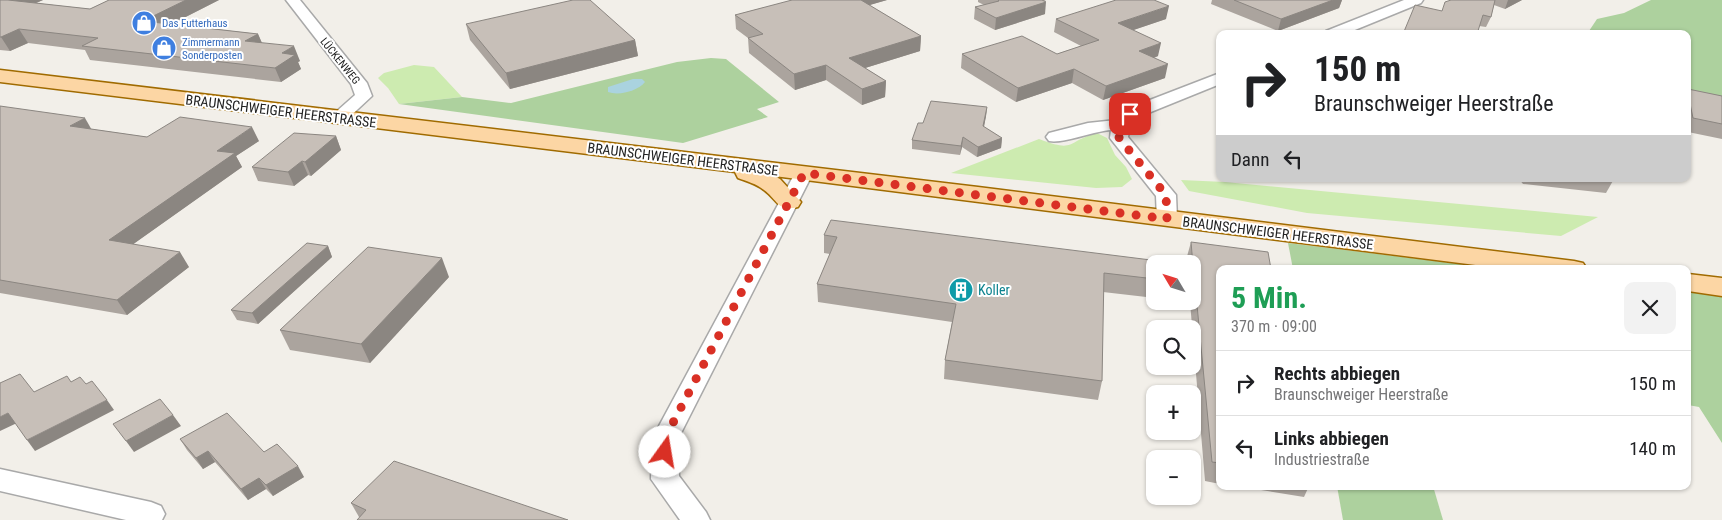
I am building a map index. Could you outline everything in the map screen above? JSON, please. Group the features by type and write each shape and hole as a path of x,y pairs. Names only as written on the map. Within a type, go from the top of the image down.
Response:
{"main road":[{"name":"BRAUNSCHWEIGER HEERSTRASSE","path":"0,76 804,173 1541,265"},
{"path":"717,163 772,184 789,202"},
{"path":"1691,283 1722,287"}],"street":[{"name":"LÜCKENWEG","path":"294,0 359,83 364,96 338,118"},
{"path":"1341,30 1416,0"},
{"path":"1167,219 1166,195 1119,138 1121,125 1130,114 1216,80"},
{"path":"1055,137 1077,130 1112,124 1121,125"},
{"path":"696,520 665,479 665,438 804,173"},
{"path":"0,480 151,514"}],"green space":[{"path":"1651,0 1722,0 1722,107 1691,101 1691,30 1590,30 1597,19 1624,13"},
{"path":"711,58 726,59 779,102 757,109 768,117 683,143 399,104 462,97 511,103 677,62"},
{"path":"414,65 434,67 462,97 399,104 378,78 384,73"},
{"path":"1097,133 1107,138 1115,155 1126,167 1132,179 1122,187 1096,188 951,173 1039,139 1065,146"},
{"path":"1181,180 1225,182 1598,217 1561,236 1307,213 1189,191"},
{"path":"1288,243 1468,265 1292,265"},
{"path":"1691,292 1722,296 1722,443 1699,407 1691,406"},
{"path":"1338,490 1434,490 1443,520 1343,520"}],"water":[{"path":"633,79 642,79 645,82 638,88 628,92 608,92 608,87"}],"building":[{"path":"0,0 90,9 109,0 186,0 143,21 258,34 245,41 294,46 282,53 295,55 275,68 82,46 98,38 19,29 0,37"},
{"path":"573,0 590,0 635,40 506,73 466,24"},
{"path":"792,0 861,0 921,36 849,58 886,81 862,89 826,65 794,74 748,38 763,34 735,15"},
{"path":"998,0 1042,0 1046,2 996,18 975,7"},
{"path":"1116,0 1154,0 1169,6 1118,23 1161,43 1139,51 1168,64 1106,86 1074,69 1018,88 962,54 1022,36 1057,54 1099,40 1056,19"},
{"path":"1234,0 1333,0 1281,19"},
{"path":"1451,0 1495,0 1491,17 1483,15 1478,30 1405,30 1415,5 1442,11 1445,2"},
{"path":"1691,90 1722,96 1722,124 1693,118"},
{"path":"931,101 987,107 983,126 1002,138 978,147 963,137 961,146 912,140 918,123 923,123"},
{"path":"0,106 85,118 70,126 147,137 180,117 252,127 217,151 235,153 109,240 180,252 117,300 0,280"},
{"path":"294,133 336,136 305,162 302,161 288,172 252,167"},
{"path":"831,220 1146,259 1146,278 1104,273 1102,381 945,360 956,304 817,284 837,237 824,235"},
{"path":"1191,242 1268,252 1270,265 1216,265 1216,462 1212,462 1201,347 1201,320 1198,320 1197,310 1201,310 1201,255 1192,255"},
{"path":"307,243 328,246 252,313 231,310"},
{"path":"368,247 442,258 361,344 280,330"},
{"path":"20,374 34,392 67,376 71,382 80,377 86,384 92,381 107,400 27,440 8,413 0,417 0,383"},
{"path":"160,399 173,415 126,441 113,424"},
{"path":"227,413 264,452 277,444 298,466 266,485 259,478 241,489 208,451 196,458 180,439"},
{"path":"394,461 568,520 357,520 366,510 351,503"}],"place":[{"name":"Das Futterhaus","path":"144,23"},
{"name":"Zimmermann Sonderposten","path":"164,48"},
{"name":"Koller","path":"961,290"}],"route":[{"path":"665,452 665,438 804,173 1167,219 1166,195 1119,138 1121,125 1130,114"}]}
